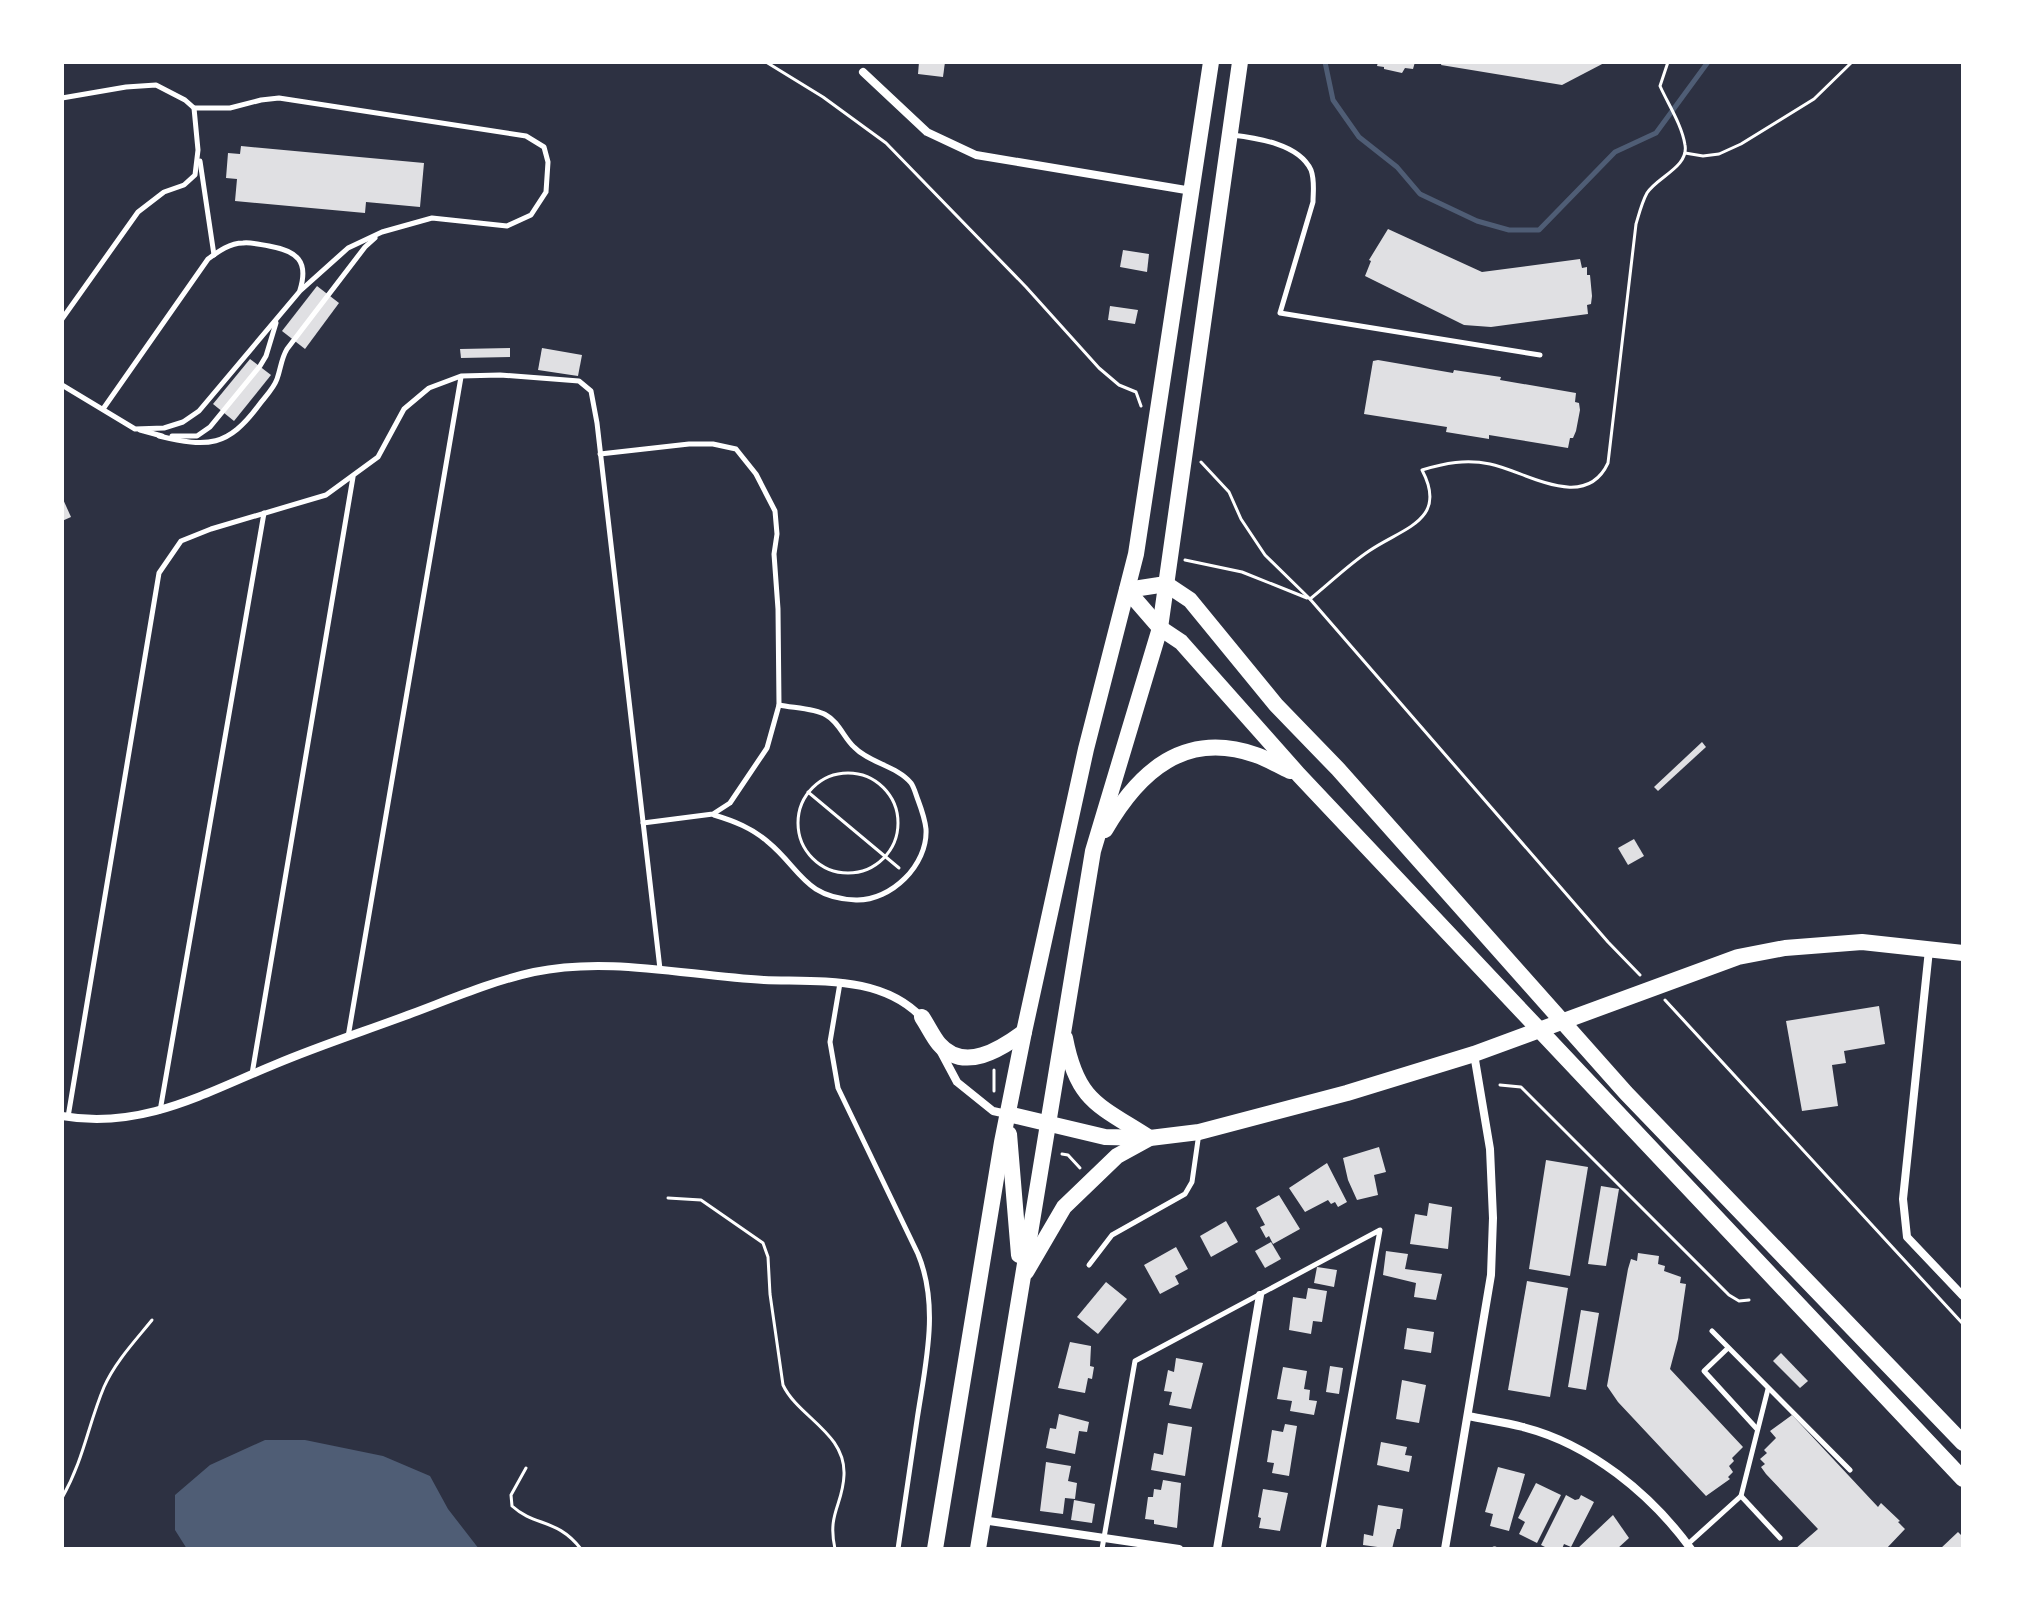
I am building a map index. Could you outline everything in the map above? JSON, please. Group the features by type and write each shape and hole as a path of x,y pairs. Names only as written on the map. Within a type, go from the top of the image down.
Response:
{"main road":[{"path":"935,1549 1024,1032 1086,749 1143,515 1211,62"},
{"path":"978,1549 1093,851 1160,628 1240,62"},
{"path":"1127,590 1166,584 1190,600 1276,705 1338,769 1626,1093 1963,1443"},
{"path":"1127,590 1160,628 1181,642 1299,775 1963,1479"},
{"path":"1093,851 1114,815 1147,775 1158,764 1188,750 1223,747 1256,755 1299,775"},
{"path":"1008,1114 1105,1137 1150,1138 1199,1132 1347,1093 1474,1054 1738,957 1785,948 1862,942 1963,953"},
{"path":"922,1017 940,1046 958,1057 982,1057 1003,1048 1024,1032"},
{"path":"1063,1026 1070,1066 1088,1097 1150,1138"},
{"path":"1008,1114 1021,1280"},
{"path":"1021,1280 1064,1207 1117,1156 1150,1138"}],"street":[{"path":"863,72 927,132 976,155 1193,191"},
{"path":"1929,950 1903,1199 1907,1237 1963,1296"},
{"path":"65,1117 102,1119 142,1116 160,1111 489,985 535,972 585,966 715,977 840,982 874,988 902,1000 922,1017 957,1082 993,1111 1008,1114"},
{"path":"1445,1549 1491,1275 1493,1218 1490,1149 1474,1054"},
{"path":"1217,1549 1260,1295"},
{"path":"1468,1416 1526,1427 1579,1448 1627,1481 1674,1527 1689,1547"},
{"path":"982,1520 1179,1549"}],"lane":[{"path":"62,98 156,85 194,108 230,108 279,98 526,136 544,147 548,162 546,192 531,215 507,226 432,218 382,232 348,248 300,291 199,411 183,422 164,428 135,429"},
{"path":"194,108 214,255"},
{"path":"1231,135 1264,140 1298,155 1310,169 1314,184 1313,202 1280,313 1540,355"},
{"path":"62,319 138,212 164,192 184,185 195,175 198,150"},
{"path":"62,385 135,429 180,441 223,440 237,430 276,382 280,361 293,340 365,247 382,232"},
{"path":"103,409 208,259 222,249 242,242 286,249 296,255 302,266 304,278 300,291"},
{"path":"159,436 197,436 210,427 260,366 276,322"},
{"path":"65,1117 159,573 181,541 326,495 378,457 404,409 429,388 461,376 500,375 579,381 591,391 660,970"},
{"path":"348,1037 461,376"},
{"path":"600,454 713,444 736,449 756,474 775,511 779,705 767,748 735,797 713,814"},
{"path":"252,1074 354,476"},
{"path":"160,1111 264,513"},
{"path":"643,823 713,814 743,824 770,843 802,880 828,894 858,900 886,893 908,876 922,855 926,830 920,804 910,782 855,749 832,719 823,713 779,705"},
{"path":"840,982 830,1042 838,1088 918,1254 928,1287 930,1316 925,1367 898,1549"},
{"path":"1089,1265 1112,1235 1185,1194 1192,1182 1199,1132"},
{"path":"1102,1549 1135,1361 1380,1230 1323,1549"},
{"path":"1712,1331 1850,1470"},
{"path":"1728,1348 1704,1371 1758,1429"},
{"path":"1689,1547 1741,1496 1768,1389"},
{"path":"1741,1496 1780,1538"}],"path":[{"path":"766,62 823,97 886,143 1026,287 1099,368 1119,385 1136,392 1145,414"},
{"path":"1310,599 1369,551 1416,525 1424,517 1431,491 1422,470 1451,461 1490,464 1559,487 1589,483 1604,470 1608,463 1636,224 1647,193 1679,164 1685,153 1682,135 1660,86 1668,62"},
{"path":"1685,153 1703,156 1719,154 1741,144 1814,99 1852,62"},
{"path":"1186,445 1229,492 1241,519 1265,555 1310,599 1645,981"},
{"path":"1170,557 1242,572 1310,599"},
{"path":"841,772 857,773 880,784 895,803 899,820 897,836 879,864 864,871 847,873 831,871 816,862 805,850 798,834 797,817 808,792 825,777 841,772"},
{"path":"808,792 908,876"},
{"path":"1664,1000 1963,1324"},
{"path":"994,1070 994,1089"},
{"path":"1500,1085 1521,1087 1729,1295 1739,1301 1749,1300"},
{"path":"1068,1155 1070,1148"},
{"path":"1062,1154 1068,1155 1082,1171"},
{"path":"668,1198 701,1200 763,1243 768,1257 783,1385 789,1398 826,1430 845,1475 831,1521 835,1549"},
{"path":"62,1498 77,1472 105,1386 124,1355 152,1320"},
{"path":"526,1468 511,1495 512,1506 520,1514 555,1526 572,1537 581,1549"}],"water":[{"path":"265,1440 305,1440 383,1456 430,1476 448,1509 479,1549 187,1549 175,1530 175,1495 210,1465"}],"building":[{"path":"919,62 945,62 943,77 918,74"},
{"path":"1378,62 1415,62 1413,69 1405,68 1402,73 1377,66"},
{"path":"1442,62 1606,62 1562,85 1441,65"},
{"path":"241,146 424,163 420,207 366,202 365,213 235,201 237,179 226,178 228,153 240,154"},
{"path":"1388,229 1482,272 1580,259 1582,268 1587,267 1587,275 1590,275 1592,296 1591,304 1587,305 1588,314 1491,327 1464,325 1365,276 1369,260"},
{"path":"1123,250 1149,254 1147,272 1120,267"},
{"path":"317,286 339,303 305,349 282,331"},
{"path":"1110,306 1138,310 1135,324 1108,320"},
{"path":"510,348 510,357 461,358 460,349"},
{"path":"542,348 582,355 578,376 538,370"},
{"path":"250,359 271,375 234,421 213,404"},
{"path":"1373,361 1453,373 1454,370 1501,377 1500,380 1576,393 1575,402 1579,403 1580,410 1576,431 1570,438 1568,448 1489,435 1489,439 1446,432 1447,427 1364,414"},
{"path":"62,497 71,517 62,521"},
{"path":"1702,742 1706,747 1658,791 1654,787"},
{"path":"1634,839 1644,856 1628,865 1618,848"},
{"path":"1879,1006 1885,1044 1844,1051 1846,1063 1832,1065 1838,1106 1802,1111 1786,1021"},
{"path":"1379,1147 1386,1172 1374,1175 1378,1195 1357,1200 1343,1158"},
{"path":"1546,1160 1588,1167 1570,1276 1529,1269"},
{"path":"1327,1163 1347,1202 1338,1207 1328,1200 1305,1212 1289,1188"},
{"path":"1601,1186 1619,1189 1606,1266 1588,1264"},
{"path":"1279,1195 1300,1229 1273,1244 1260,1227 1265,1225 1256,1208"},
{"path":"1429,1203 1452,1207 1448,1249 1410,1244 1415,1214 1427,1216"},
{"path":"1226,1221 1238,1242 1211,1257 1200,1236"},
{"path":"1271,1242 1281,1259 1265,1268 1255,1251"},
{"path":"1176,1247 1188,1269 1175,1276 1179,1284 1160,1294 1144,1265"},
{"path":"1386,1251 1408,1254 1405,1269 1442,1274 1436,1300 1414,1297 1416,1283 1383,1275"},
{"path":"1638,1253 1659,1256 1658,1264 1665,1266 1664,1271 1681,1277 1680,1283 1686,1284 1670,1369 1743,1447 1732,1458 1730,1479 1706,1496 1618,1402 1607,1386 1628,1269 1631,1259 1637,1261"},
{"path":"1317,1267 1337,1270 1334,1287 1314,1283"},
{"path":"1527,1281 1568,1288 1550,1397 1508,1390"},
{"path":"1106,1282 1127,1299 1098,1334 1077,1317"},
{"path":"1308,1288 1327,1291 1322,1322 1313,1321 1311,1334 1289,1330 1293,1297 1306,1299"},
{"path":"1581,1310 1599,1313 1586,1390 1568,1387"},
{"path":"1407,1328 1434,1332 1431,1353 1404,1349"},
{"path":"1070,1342 1091,1346 1090,1366 1094,1367 1085,1393 1058,1388"},
{"path":"1781,1353 1808,1381 1800,1388 1773,1361"},
{"path":"1176,1358 1203,1363 1191,1409 1169,1405 1172,1392 1164,1391 1168,1370 1174,1372"},
{"path":"1330,1366 1343,1368 1339,1394 1326,1392"},
{"path":"1283,1367 1307,1371 1304,1389 1310,1390 1309,1400 1317,1401 1314,1415 1290,1411 1292,1401 1277,1399"},
{"path":"1402,1380 1426,1385 1419,1423 1396,1419"},
{"path":"1059,1414 1089,1422 1087,1432 1079,1431 1075,1454 1046,1448 1050,1428 1056,1429"},
{"path":"1792,1415 1878,1507 1881,1503 1900,1521 1905,1529 1886,1549 1795,1549 1818,1529 1766,1474 1761,1467 1765,1464 1760,1459 1776,1438 1770,1431"},
{"path":"1168,1423 1192,1427 1185,1476 1151,1470 1154,1453 1163,1455"},
{"path":"1285,1424 1297,1426 1289,1476 1272,1473 1274,1463 1267,1462 1272,1430 1283,1432"},
{"path":"1381,1442 1407,1447 1405,1455 1412,1456 1409,1472 1377,1465"},
{"path":"1046,1462 1071,1466 1068,1481 1077,1483 1075,1499 1065,1498 1063,1514 1040,1511"},
{"path":"1498,1467 1525,1474 1509,1531 1490,1526 1493,1514 1485,1512"},
{"path":"1163,1480 1181,1483 1177,1528 1145,1519 1148,1497 1153,1497 1154,1489 1161,1490"},
{"path":"1536,1483 1561,1495 1537,1543 1519,1534 1525,1522 1518,1518"},
{"path":"1263,1489 1288,1493 1280,1531 1259,1528"},
{"path":"1566,1495 1575,1500 1581,1495 1594,1502 1571,1547 1564,1544 1562,1549 1549,1549 1541,1545"},
{"path":"1074,1500 1095,1504 1092,1523 1071,1520"},
{"path":"1378,1505 1403,1509 1400,1529 1397,1529 1392,1549 1363,1545 1364,1534 1373,1536"},
{"path":"1613,1515 1629,1538 1617,1549 1577,1549"},
{"path":"1958,1532 1963,1537 1963,1549 1940,1549"}],"waterway":[{"path":"1325,62 1333,100 1359,137 1397,167 1420,194 1477,221 1509,230 1539,230 1615,152 1656,133 1708,62"}]}
